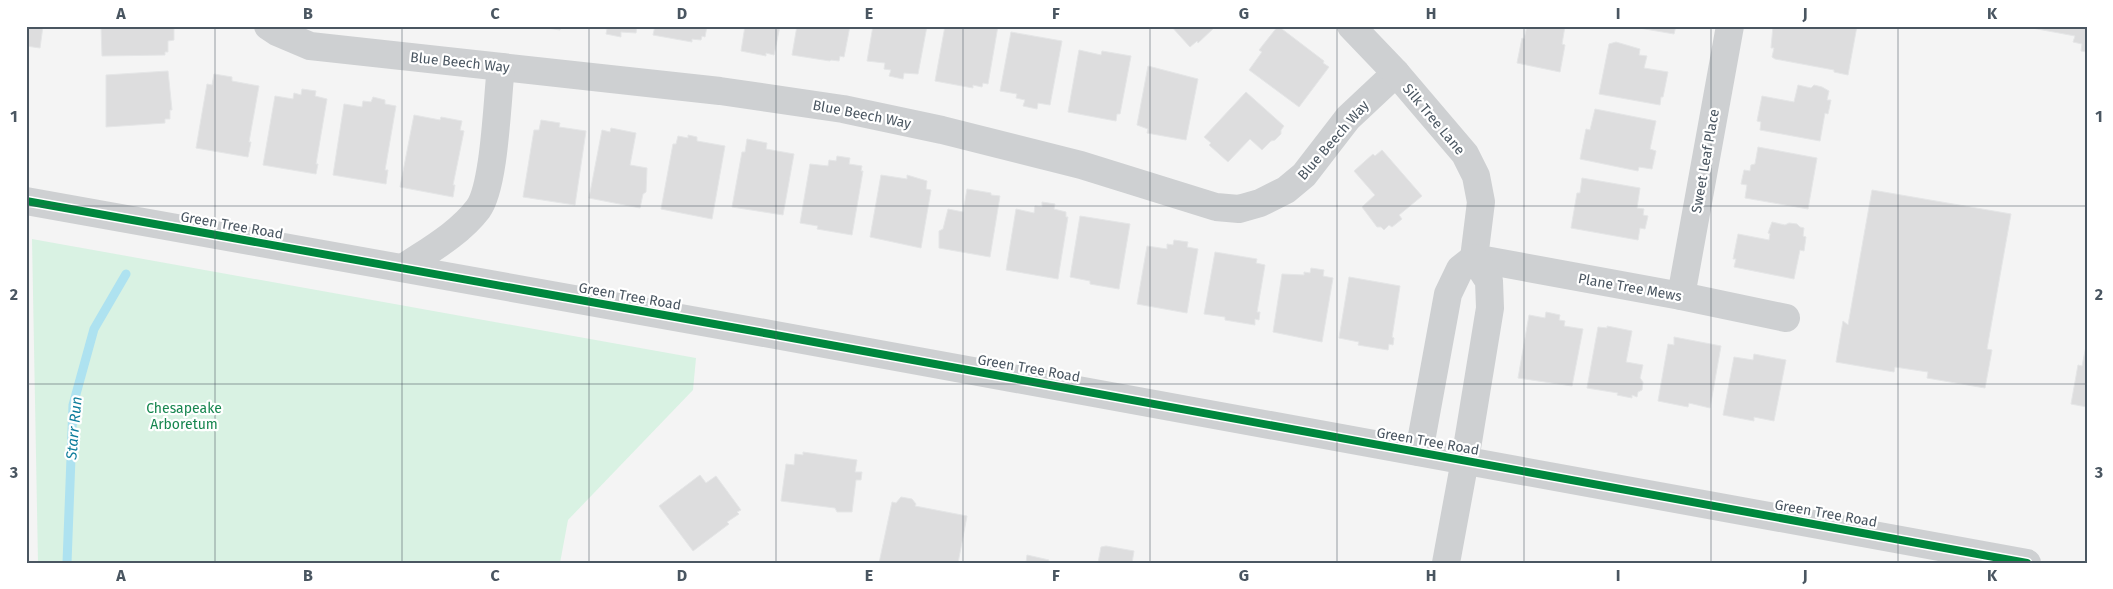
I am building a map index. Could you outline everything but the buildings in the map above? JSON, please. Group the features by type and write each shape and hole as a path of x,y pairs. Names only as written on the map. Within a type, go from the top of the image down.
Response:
{"street":[{"name":"Blue Beech Way","path":"268,26 276,32 310,46 720,90 843,109 942,130 1081,165 1216,207 1239,209 1260,203 1286,190 1304,175 1348,118 1396,73"},
{"name":"Silk Tree Lane","path":"1351,26 1396,73 1465,154 1476,176 1480,202 1474,258"},
{"name":"Sweet Leaf Place","path":"1681,296 1730,26"},
{"path":"404,268 462,227 479,208 489,182 501,67"},
{"name":"Green Tree Road","path":"26,201 2027,563"},
{"path":"1419,452 1448,294 1460,269 1474,258 1489,281 1490,308 1466,460 1446,563"},
{"name":"Plane Tree Mews","path":"1474,258 1681,296 1786,318"}],"green space":[{"name":"Chesapeake Arboretum","path":"32,239 696,358 693,390 568,520 560,563 38,563"}],"waterway":[{"name":"Starr Run","path":"67,563 73,405 94,329 126,274"}],"cycle path":[{"path":"26,201 770,334 2027,563"}]}
